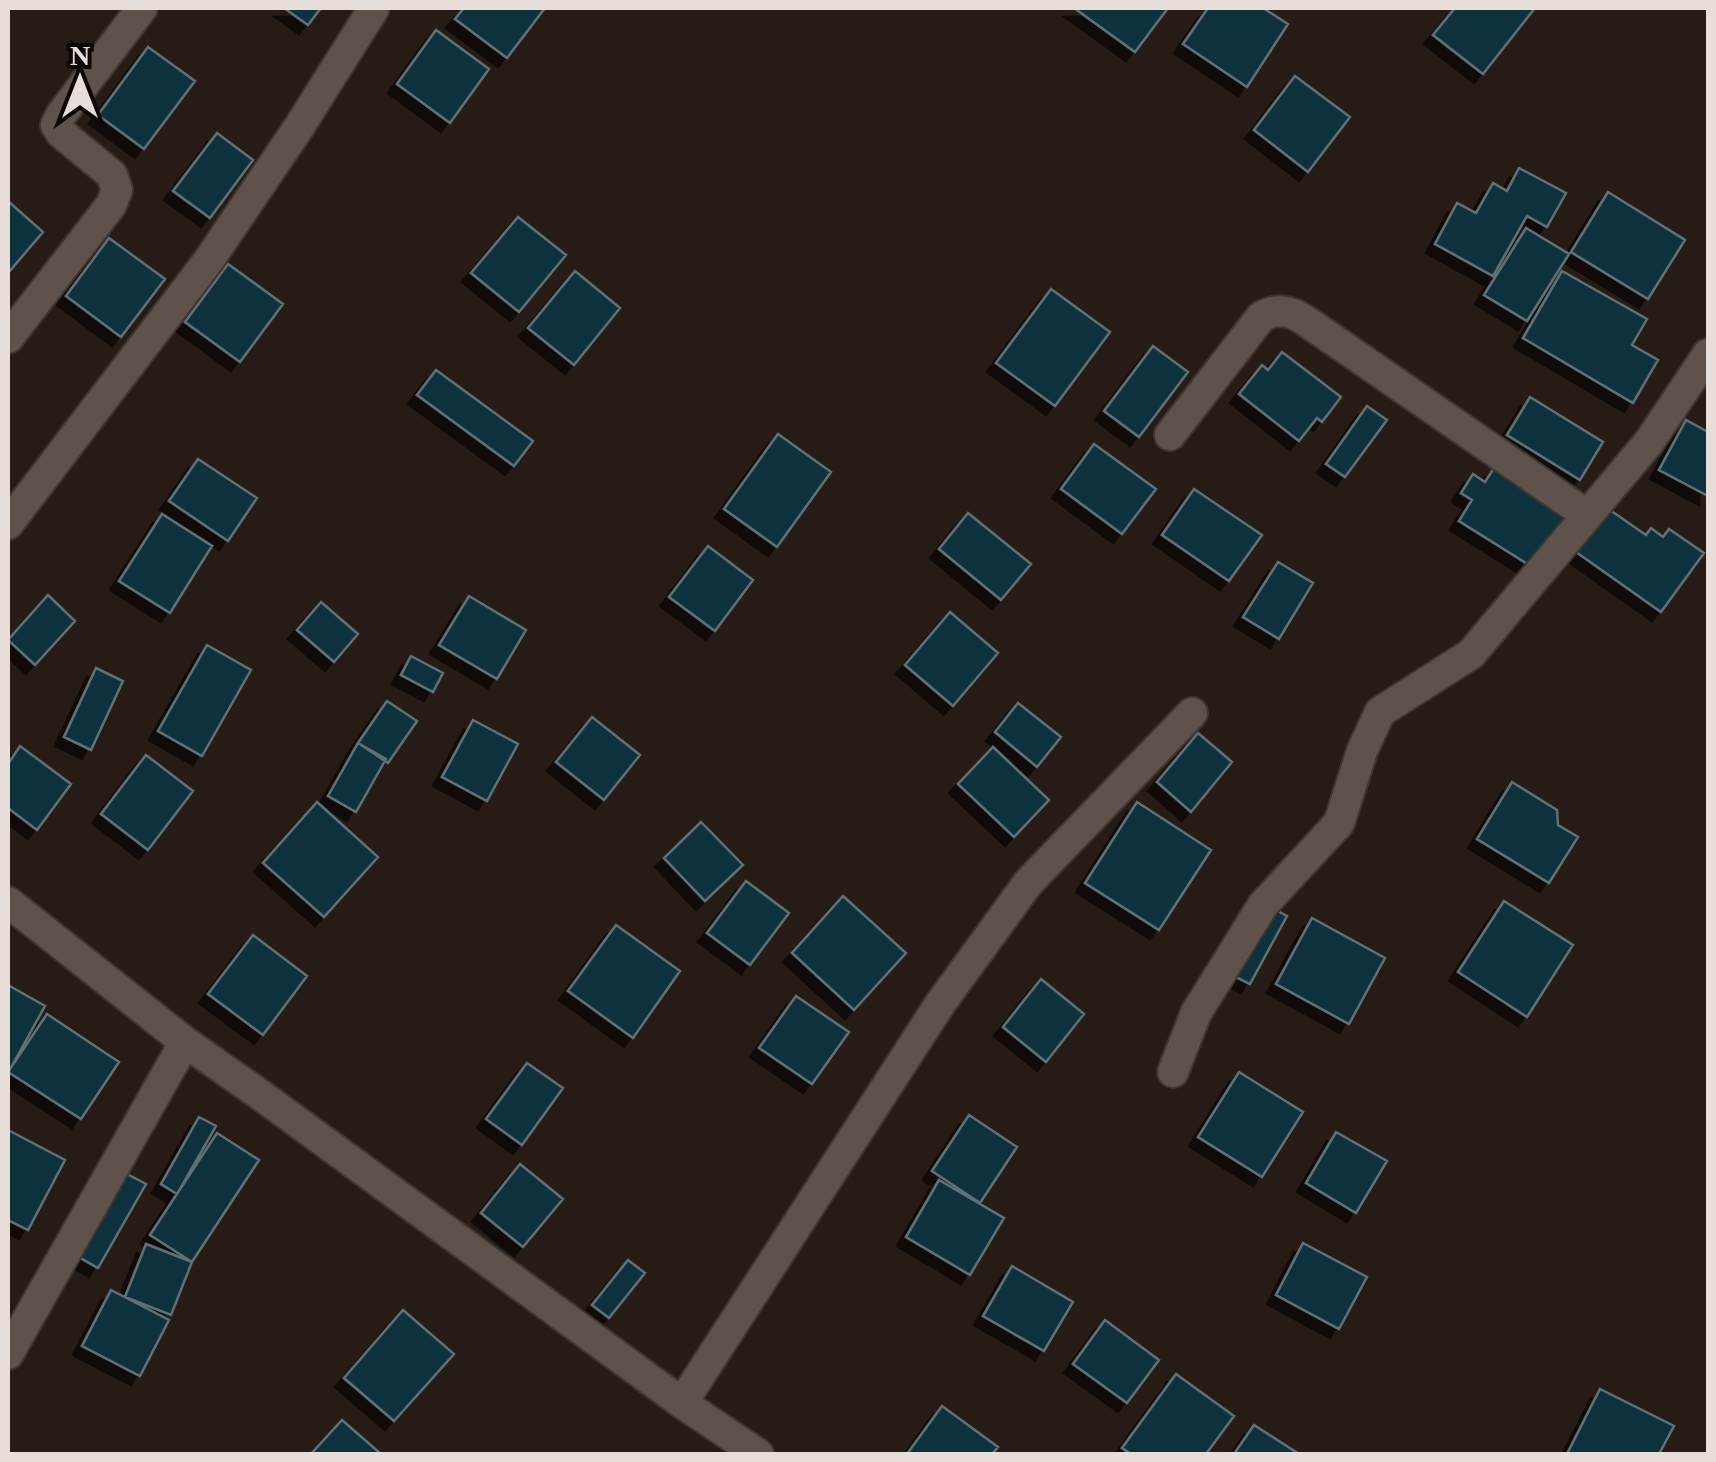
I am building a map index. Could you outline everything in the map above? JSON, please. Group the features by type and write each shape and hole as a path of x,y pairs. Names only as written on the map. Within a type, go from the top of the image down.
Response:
{"street":[{"path":"8,338 111,205 117,190 112,175 61,133 56,124 142,8"},
{"path":"8,524 209,260 374,8"},
{"path":"1170,435 1261,317 1282,310 1306,321 1586,515"},
{"path":"1172,1072 1196,1013 1263,905 1339,823 1362,752 1380,712 1471,654 1648,442 1697,397 1708,354"},
{"path":"682,1403 940,1004 1017,898 1192,713"},
{"path":"8,902 185,1042 750,1452"},
{"path":"8,1354 185,1042"}],"building":[{"path":"284,8 321,8 308,25"},
{"path":"464,8 545,8 507,58 455,19"},
{"path":"1074,8 1168,8 1135,52"},
{"path":"1208,8 1263,8 1288,24 1247,87 1183,44"},
{"path":"1455,8 1535,8 1483,74 1433,35"},
{"path":"436,30 489,69 450,123 397,84"},
{"path":"148,47 195,81 144,149 98,115"},
{"path":"1295,76 1350,117 1308,172 1254,130"},
{"path":"217,133 253,160 210,218 173,191"},
{"path":"1519,168 1566,193 1547,227 1527,216 1493,276 1435,244 1457,203 1476,213 1493,183 1507,191"},
{"path":"1608,192 1685,240 1648,299 1571,252"},
{"path":"8,201 43,232 8,273"},
{"path":"518,217 566,255 519,312 471,273"},
{"path":"1526,228 1569,254 1527,321 1484,295"},
{"path":"109,238 165,279 121,337 66,296"},
{"path":"228,264 283,304 240,362 185,322"},
{"path":"575,271 620,308 574,365 528,328"},
{"path":"1562,271 1647,319 1632,345 1658,360 1633,403 1523,338"},
{"path":"1051,289 1110,332 1055,406 996,363"},
{"path":"1153,346 1188,372 1139,437 1104,411"},
{"path":"1282,352 1341,397 1322,422 1317,418 1299,441 1239,394 1262,365 1268,370"},
{"path":"436,370 533,441 514,466 417,395"},
{"path":"1530,397 1603,442 1580,480 1507,435"},
{"path":"1367,406 1387,420 1345,477 1326,464"},
{"path":"1686,420 1708,432 1708,496 1659,470"},
{"path":"778,434 831,472 777,547 724,509"},
{"path":"1094,444 1156,489 1122,534 1061,489"},
{"path":"198,459 257,498 228,541 169,501"},
{"path":"1494,468 1568,515 1534,568 1459,521 1472,500 1461,493 1473,474 1485,482"},
{"path":"1194,489 1262,535 1229,581 1162,535"},
{"path":"1607,508 1646,535 1651,528 1663,537 1669,529 1704,553 1661,612 1576,552"},
{"path":"968,513 1031,564 1001,600 939,549"},
{"path":"162,514 212,546 170,613 119,581"},
{"path":"708,546 753,580 715,631 669,597"},
{"path":"1278,562 1313,583 1279,639 1243,617"},
{"path":"48,595 75,621 35,665 8,640"},
{"path":"469,596 526,630 497,679 439,645"},
{"path":"321,602 358,634 334,662 297,630"},
{"path":"950,612 998,653 953,706 905,665"},
{"path":"207,645 251,670 202,756 158,731"},
{"path":"411,656 443,673 433,692 401,675"},
{"path":"96,668 123,681 91,750 64,737"},
{"path":"387,701 417,721 388,763 358,743"},
{"path":"1018,703 1061,737 1037,767 995,732"},
{"path":"592,717 640,755 604,800 556,762"},
{"path":"473,720 518,744 487,801 442,777"},
{"path":"1198,733 1232,762 1191,812 1157,782"},
{"path":"358,743 386,759 356,812 328,796"},
{"path":"20,746 71,784 37,830 8,808 8,764"},
{"path":"993,747 1049,800 1014,837 958,784"},
{"path":"146,755 193,791 148,850 101,814"},
{"path":"1512,782 1557,810 1558,825 1578,837 1549,883 1477,839"},
{"path":"317,802 378,857 324,917 263,863"},
{"path":"1137,802 1211,850 1159,930 1085,883"},
{"path":"701,822 743,865 705,901 664,858"},
{"path":"746,881 789,913 750,965 707,933"},
{"path":"843,896 906,953 854,1010 792,953"},
{"path":"1255,899 1287,916 1250,984 1218,968"},
{"path":"1504,901 1573,945 1527,1017 1458,972"},
{"path":"1312,918 1385,958 1349,1024 1276,984"},
{"path":"616,925 680,971 633,1038 568,991"},
{"path":"253,935 307,976 263,1035 208,994"},
{"path":"1041,979 1084,1014 1046,1062 1003,1027"},
{"path":"8,985 45,1006 8,1073"},
{"path":"796,996 849,1032 812,1084 759,1048"},
{"path":"47,1014 119,1062 81,1119 8,1072"},
{"path":"527,1063 563,1088 522,1145 486,1119"},
{"path":"1239,1072 1303,1112 1262,1177 1198,1137"},
{"path":"969,1115 1017,1147 980,1203 932,1171"},
{"path":"199,1117 216,1126 177,1194 161,1184"},
{"path":"8,1130 65,1160 28,1230 8,1220"},
{"path":"1336,1132 1387,1161 1356,1213 1306,1183"},
{"path":"217,1133 259,1160 192,1262 150,1235"},
{"path":"520,1164 563,1199 523,1247 481,1213"},
{"path":"125,1173 146,1184 98,1268 77,1256"},
{"path":"939,1180 1004,1218 970,1275 906,1237"},
{"path":"1303,1243 1367,1277 1339,1329 1276,1295"},
{"path":"146,1244 192,1262 171,1315 125,1297"},
{"path":"628,1260 645,1273 609,1318 592,1305"},
{"path":"1012,1266 1073,1302 1044,1351 983,1316"},
{"path":"111,1290 169,1320 140,1376 82,1346"},
{"path":"403,1310 454,1354 394,1421 344,1378"},
{"path":"1105,1320 1159,1360 1127,1403 1073,1364"},
{"path":"1176,1374 1234,1416 1206,1454 1131,1454 1122,1448"},
{"path":"1600,1389 1674,1426 1659,1454 1567,1454"},
{"path":"942,1406 998,1447 992,1454 907,1454"},
{"path":"342,1420 381,1454 311,1454"},
{"path":"1254,1425 1299,1454 1234,1454"}]}
